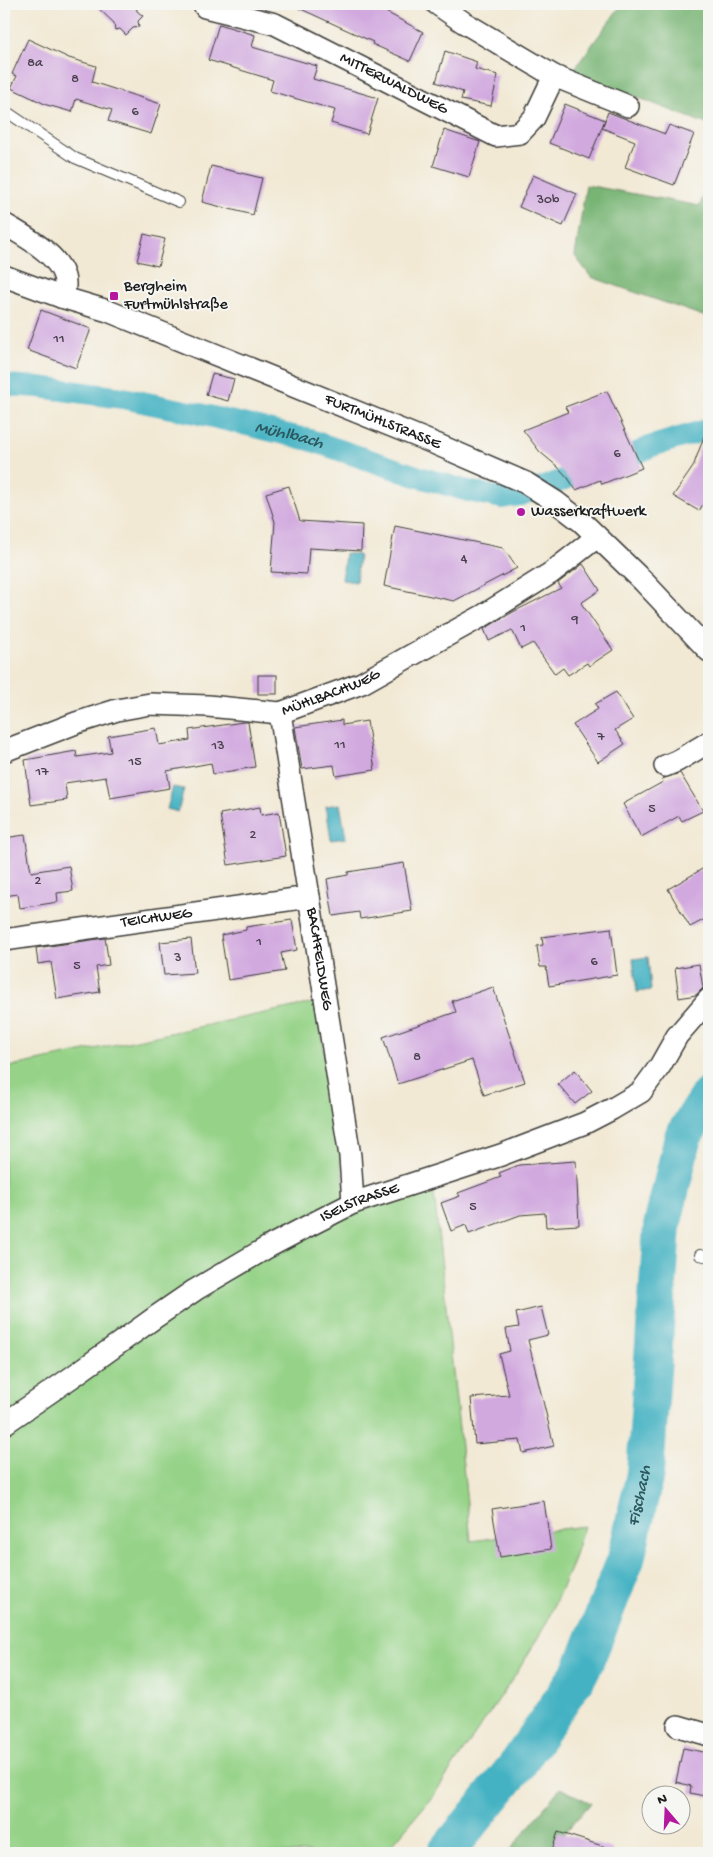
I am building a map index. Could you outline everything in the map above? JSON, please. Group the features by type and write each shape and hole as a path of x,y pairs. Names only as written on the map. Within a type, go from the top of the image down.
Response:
{"street":[{"path":"437,4 463,22 554,76 628,106"},
{"name":"MITTERWALDWEG","path":"205,7 275,24 496,136 520,133 534,118 554,76"},
{"path":"4,224 35,243 50,256 61,270 65,285 62,297"},
{"name":"FURTMÜHLSTRASSE","path":"4,276 117,315 436,444 526,483 556,502 582,522 643,581 709,651"},
{"name":"MÜHLBACHWEG","path":"4,750 117,710 150,704 208,706 280,713 362,682 402,660 484,614 551,573 597,537"},
{"name":"BACHFELDWEG","path":"280,713 350,1156 353,1203"},
{"path":"665,766 709,742"},
{"name":"TEICHWEG","path":"4,940 309,897"},
{"name":"ISELSTRASSE","path":"4,1424 157,1316 210,1281 268,1247 353,1203 532,1143 585,1123 641,1092 660,1066 677,1036 709,999"},
{"path":"678,1726 709,1735"}],"lane":[{"path":"4,110 75,158 179,202"}],"green space":[{"path":"622,4 709,4 709,125 572,72"},
{"path":"709,176 709,318 591,277 575,256 586,185 700,206"},
{"path":"317,1002 347,1216 433,1184 471,1541 584,1526 572,1564 546,1624 518,1671 433,1796 385,1853 4,1853 4,1068"},
{"path":"560,1788 591,1803 547,1853 508,1853"}],"water":[{"path":"345,553 359,555 356,582 342,580"},
{"path":"173,787 184,789 178,812 167,809"},
{"path":"340,804 346,838 331,840 326,806"},
{"path":"648,957 651,990 637,992 633,959"}],"building":[{"path":"94,4 136,4 137,11 143,16 138,21 139,27 133,28 126,35 120,29 115,30 114,23"},
{"path":"290,4 371,4 423,32 410,61"},
{"path":"219,24 255,35 252,47 317,66 313,79 378,98 367,134 331,123 335,110 270,91 273,80 208,60"},
{"path":"28,39 69,58 96,66 92,82 161,104 151,134 108,121 112,110 76,99 72,112 47,105 11,88 17,76 12,74"},
{"path":"445,51 477,62 475,69 498,75 491,106 461,100 463,92 436,82"},
{"path":"565,104 605,120 589,159 549,143"},
{"path":"608,112 665,134 669,125 694,134 674,185 625,167 635,141 602,128"},
{"path":"444,130 480,142 469,177 433,166"},
{"path":"211,166 262,178 253,215 202,202"},
{"path":"533,175 577,194 563,226 519,207"},
{"path":"144,234 165,239 158,266 137,261"},
{"path":"41,310 91,329 76,368 27,350"},
{"path":"212,374 234,379 228,401 206,395"},
{"path":"607,391 642,468 602,484 600,480 576,490 568,478 540,452 523,430 568,412 565,407"},
{"path":"707,428 709,428 709,494 699,511 673,496 693,467"},
{"path":"289,486 300,521 362,525 361,551 309,548 307,574 271,572 275,522 266,493"},
{"path":"395,526 503,548 517,568 454,601 384,586"},
{"path":"583,564 600,590 581,603 613,650 589,666 587,663 568,675 563,668 555,674 533,643 521,649 512,630 489,641 484,629 561,588 558,583"},
{"path":"258,675 277,675 277,694 258,694"},
{"path":"616,692 633,719 615,730 625,744 598,762 573,725 598,709 595,704"},
{"path":"342,720 342,725 367,721 375,770 336,776 334,765 302,769 295,727"},
{"path":"248,722 255,767 213,774 211,763 167,771 170,788 110,798 106,777 65,783 67,800 31,805 25,760 76,751 77,757 111,752 108,736 156,728 159,745 190,740 189,730"},
{"path":"680,773 703,811 682,821 679,816 641,837 623,804 663,782 662,779"},
{"path":"260,807 261,815 279,812 286,856 228,865 220,814"},
{"path":"25,835 31,872 69,866 73,891 57,893 58,902 20,908 18,894 4,896 4,865 7,864 4,838"},
{"path":"404,863 412,911 360,919 359,912 333,916 327,879 348,875 348,872"},
{"path":"709,865 709,917 690,927 668,889"},
{"path":"292,920 297,950 281,953 285,971 228,980 221,935 246,930 246,927"},
{"path":"611,928 617,975 549,986 546,967 540,967 537,946 543,945 542,937"},
{"path":"105,938 109,965 96,967 100,992 57,999 51,962 38,964 36,948"},
{"path":"191,939 195,973 164,975 160,942"},
{"path":"699,964 703,988 696,995 679,998 675,968"},
{"path":"493,987 525,1082 484,1095 472,1060 398,1084 383,1037 456,1012 452,1001"},
{"path":"575,1070 592,1091 575,1104 558,1084"},
{"path":"576,1161 579,1225 546,1227 545,1213 520,1215 469,1234 466,1225 451,1231 441,1203 460,1196 458,1193 501,1177 499,1173 519,1165"},
{"path":"541,1307 548,1335 528,1340 554,1446 523,1453 520,1440 475,1444 471,1398 509,1395 499,1354 510,1351 506,1329 519,1327 516,1313"},
{"path":"544,1501 551,1549 500,1557 492,1509"},
{"path":"683,1748 709,1753 709,1797 690,1793 690,1784 676,1782"},
{"path":"558,1832 612,1849 612,1853 551,1853"}],"waterway":[{"name":"Mühlbach","path":"4,385 39,387 123,398 200,414 310,440 416,476 468,491 502,498 521,495 568,478"},
{"name":"Mühlbach","path":"635,454 652,446 709,429"},
{"name":"Fischach","path":"446,1853 518,1764 582,1669 626,1559 645,1474 662,1226 683,1137 709,1095"}],"place":[{"name":"Bergheim Furtmühlstraße","path":"114,296"},
{"name":"Wasserkraftwerk","path":"521,512"}]}
